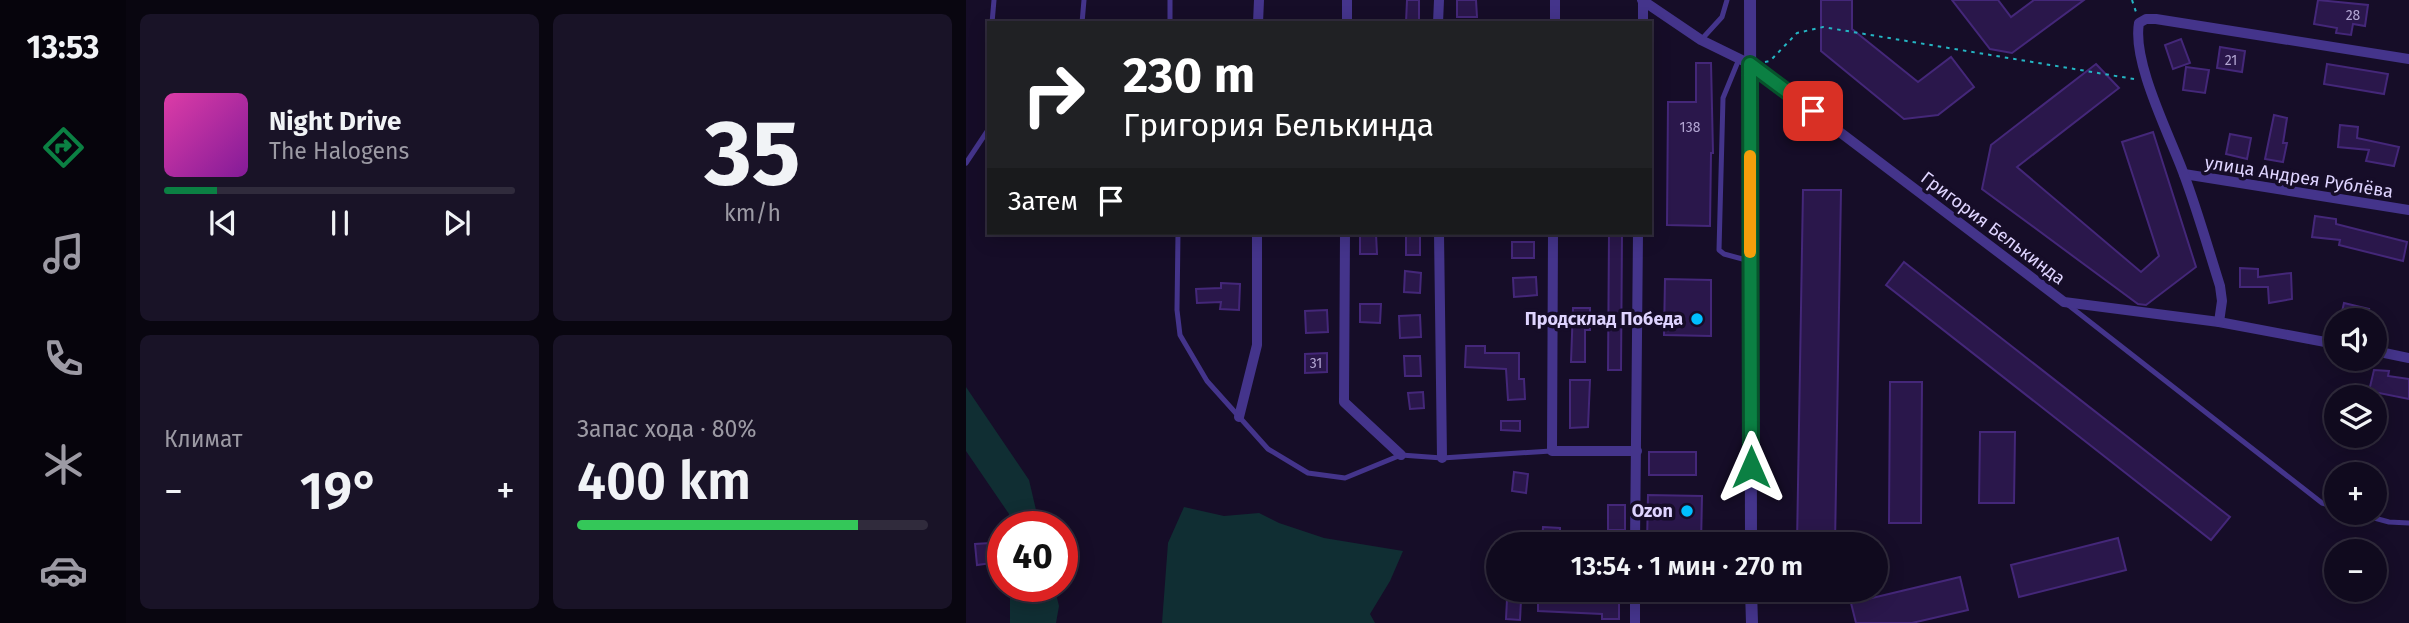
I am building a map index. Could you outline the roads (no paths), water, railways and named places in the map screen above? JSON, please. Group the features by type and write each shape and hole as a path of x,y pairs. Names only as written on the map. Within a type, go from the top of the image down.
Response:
{"street":[{"path":"1258,21 1259,0"},
{"path":"1347,0 1347,21"},
{"path":"1438,21 1439,0"},
{"path":"1555,0 1555,21"},
{"path":"1643,0 1643,21"},
{"name":"Григория Белькинда","path":"1643,0 1701,40 1745,61 2064,302 2219,322 2324,342"},
{"path":"1750,0 1745,61 1751,261 1751,532"},
{"path":"2219,322 2222,301 2220,286 2184,174 2147,81 2137,33 2139,23 2146,19 2156,19 2409,59"},
{"name":"улица Андрея Рублёва","path":"2184,174 2409,210"},
{"path":"1239,417 1257,345 1257,235"},
{"path":"1345,235 1344,402 1401,455"},
{"path":"1439,235 1442,458"},
{"path":"1553,235 1552,451 1637,451"},
{"path":"1636,532 1638,235"},
{"path":"2387,353 2409,358"},
{"path":"1635,602 1635,623"},
{"path":"1751,602 1752,623"}],"lane":[{"path":"992,21 994,0"},
{"path":"1082,21 1084,0"},
{"path":"1170,0 1170,21"},
{"path":"1701,40 1722,17 1727,0"},
{"path":"1745,61 1723,98 1719,250 1724,254 1751,261"},
{"path":"966,163 987,132"},
{"path":"1178,235 1177,310 1180,335 1207,381 1268,449 1308,474 1345,478 1401,455 1442,458 1552,451"},
{"path":"2064,302 2324,504"},
{"path":"2387,521 2409,523"}],"place":[{"name":"Продсклад Победа","path":"1697,319"},
{"name":"Ozon","path":"1687,511"}]}
